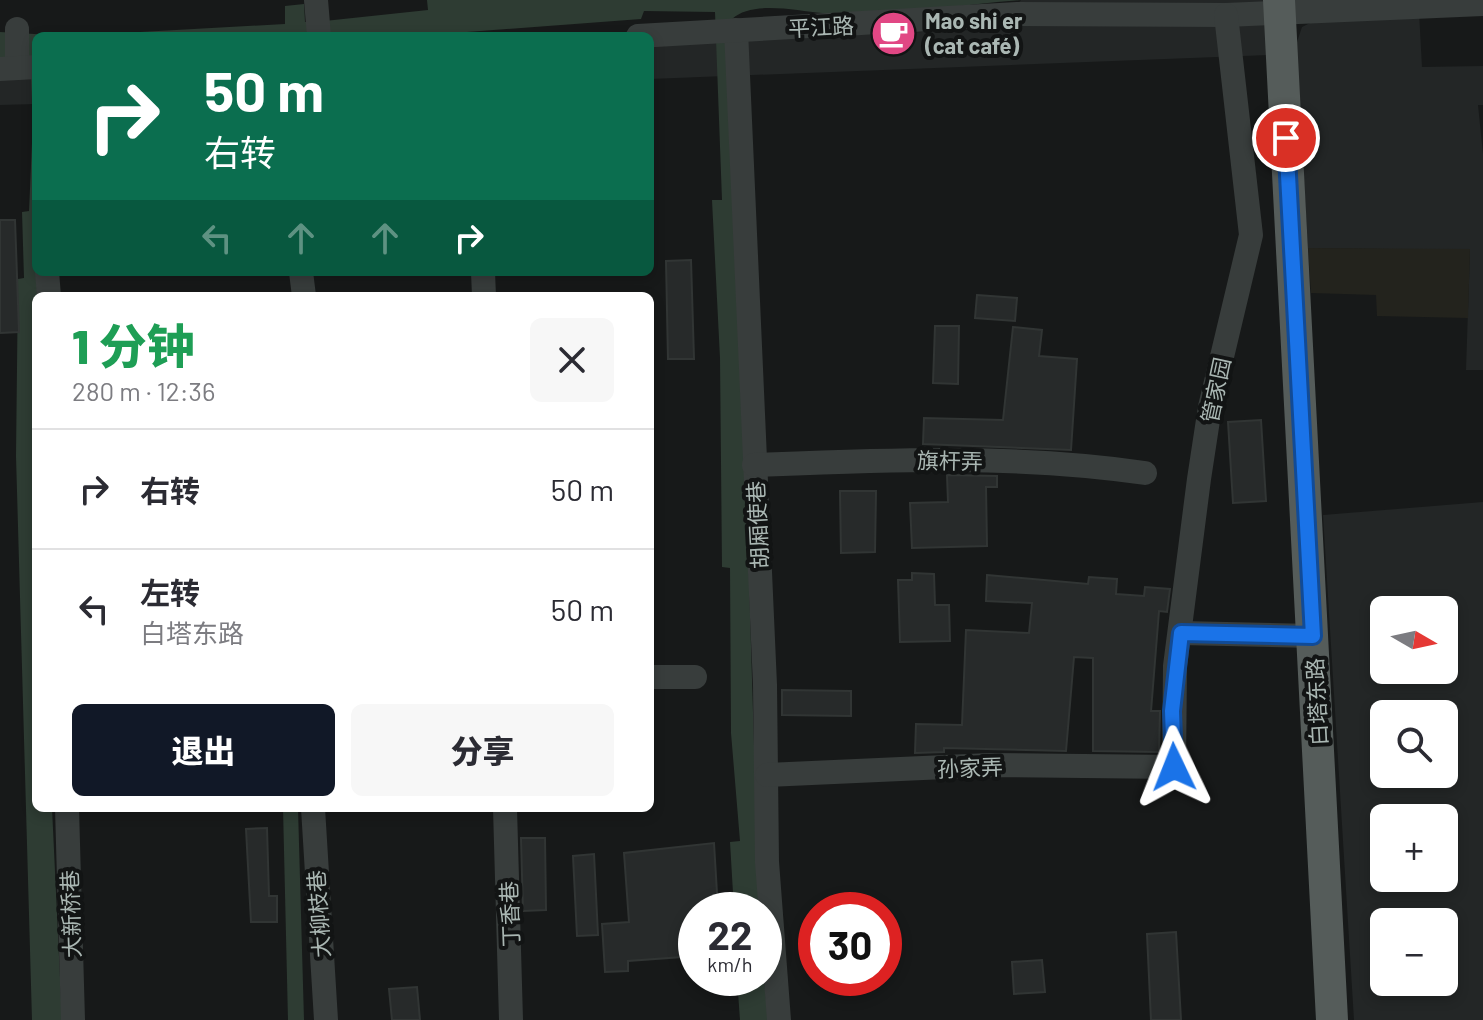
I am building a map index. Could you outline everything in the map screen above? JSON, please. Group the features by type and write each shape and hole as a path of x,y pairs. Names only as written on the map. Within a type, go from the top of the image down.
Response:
{"main road":[{"name":"白塔东路","path":"1279,5 1332,1020"}],"street":[{"name":"平江路","path":"654,35 1017,14 1226,15 1279,5 1483,4"},
{"name":"管家园","path":"1174,767 1172,711 1210,407 1251,235 1226,15"},
{"path":"17,29 20,67"},
{"name":"胡厢使巷","path":"730,31 754,465 767,775 767,862 779,1020"},
{"name":"旗杆弄","path":"754,465 924,458 1086,464 1145,473"},
{"path":"1181,633 1313,636"},
{"path":"654,677 695,677"},
{"name":"孙家弄","path":"767,775 990,765 1174,767"},
{"name":"大新桥巷","path":"67,812 73,1020"},
{"name":"大柳枝巷","path":"313,812 326,1020"},
{"name":"丁香巷","path":"505,812 511,1020"}],"shaded area":[{"path":"427,0 1021,0 847,14 763,8 741,13 732,19 758,892 733,892 730,842 740,841 731,733 730,568 722,567 720,358 712,200 722,200 715,12 644,11 641,19 467,32 141,32 285,24 285,6 304,4 305,22 315,22 428,10"},
{"path":"1021,0 1266,0 1269,55 654,79 654,43 996,29"},
{"path":"1419,12 1422,67 1483,66 1483,105 1478,105 1483,154 1483,370 1466,370 1470,250 1308,248 1296,45 1302,27 1316,20"},
{"path":"0,32 32,34 32,100 30,60 0,61"},
{"path":"32,71 32,104 0,105 0,73"},
{"path":"32,143 32,276 37,276 42,292 32,292 32,812 52,812 62,1020 32,1020 16,456 18,279 24,278 22,212 29,211"},
{"path":"1308,248 1470,249 1468,318 1377,316 1376,295 1311,293"},
{"path":"1483,502 1483,1020 1354,1020 1323,515"},
{"path":"283,812 298,812 304,1020 288,1020"},
{"path":"738,996 766,996 768,1020 740,1020"}],"building":[{"path":"0,220 15,220 19,332 0,333"},
{"path":"691,260 694,359 668,359 666,261"},
{"path":"977,295 1017,298 1015,321 975,318"},
{"path":"935,326 959,326 958,384 933,383"},
{"path":"1013,327 1042,330 1039,356 1077,359 1071,450 923,444 924,418 1003,420"},
{"path":"1261,420 1266,501 1233,503 1228,422"},
{"path":"947,475 997,476 997,487 986,487 987,546 912,548 910,503 948,502"},
{"path":"840,491 876,491 875,552 841,553"},
{"path":"912,573 934,574 935,605 949,605 950,641 900,642 898,580 912,580"},
{"path":"987,575 1088,584 1089,577 1117,579 1116,594 1144,596 1145,587 1170,589 1167,612 1159,611 1151,711 1160,711 1159,752 1093,751 1093,658 1074,657 1066,751 944,748 944,752 915,753 916,724 962,725 966,630 1029,633 1032,603 986,601"},
{"path":"782,690 851,691 851,716 782,715"},
{"path":"267,828 269,896 277,896 277,922 251,922 246,829"},
{"path":"521,838 545,838 546,910 523,911"},
{"path":"714,843 717,892 678,892 678,957 628,961 628,971 605,972 602,924 629,922 624,853"},
{"path":"594,854 598,935 577,936 573,856"},
{"path":"1176,932 1181,1020 1151,1020 1147,934"},
{"path":"1042,960 1045,992 1014,994 1012,962"},
{"path":"417,987 420,1020 392,1020 389,989"}],"place":[{"name":"Mao shi er (cat café)","path":"894,33"}],"route":[{"path":"1174,767 1172,711 1181,633 1313,636 1286,138"}]}
